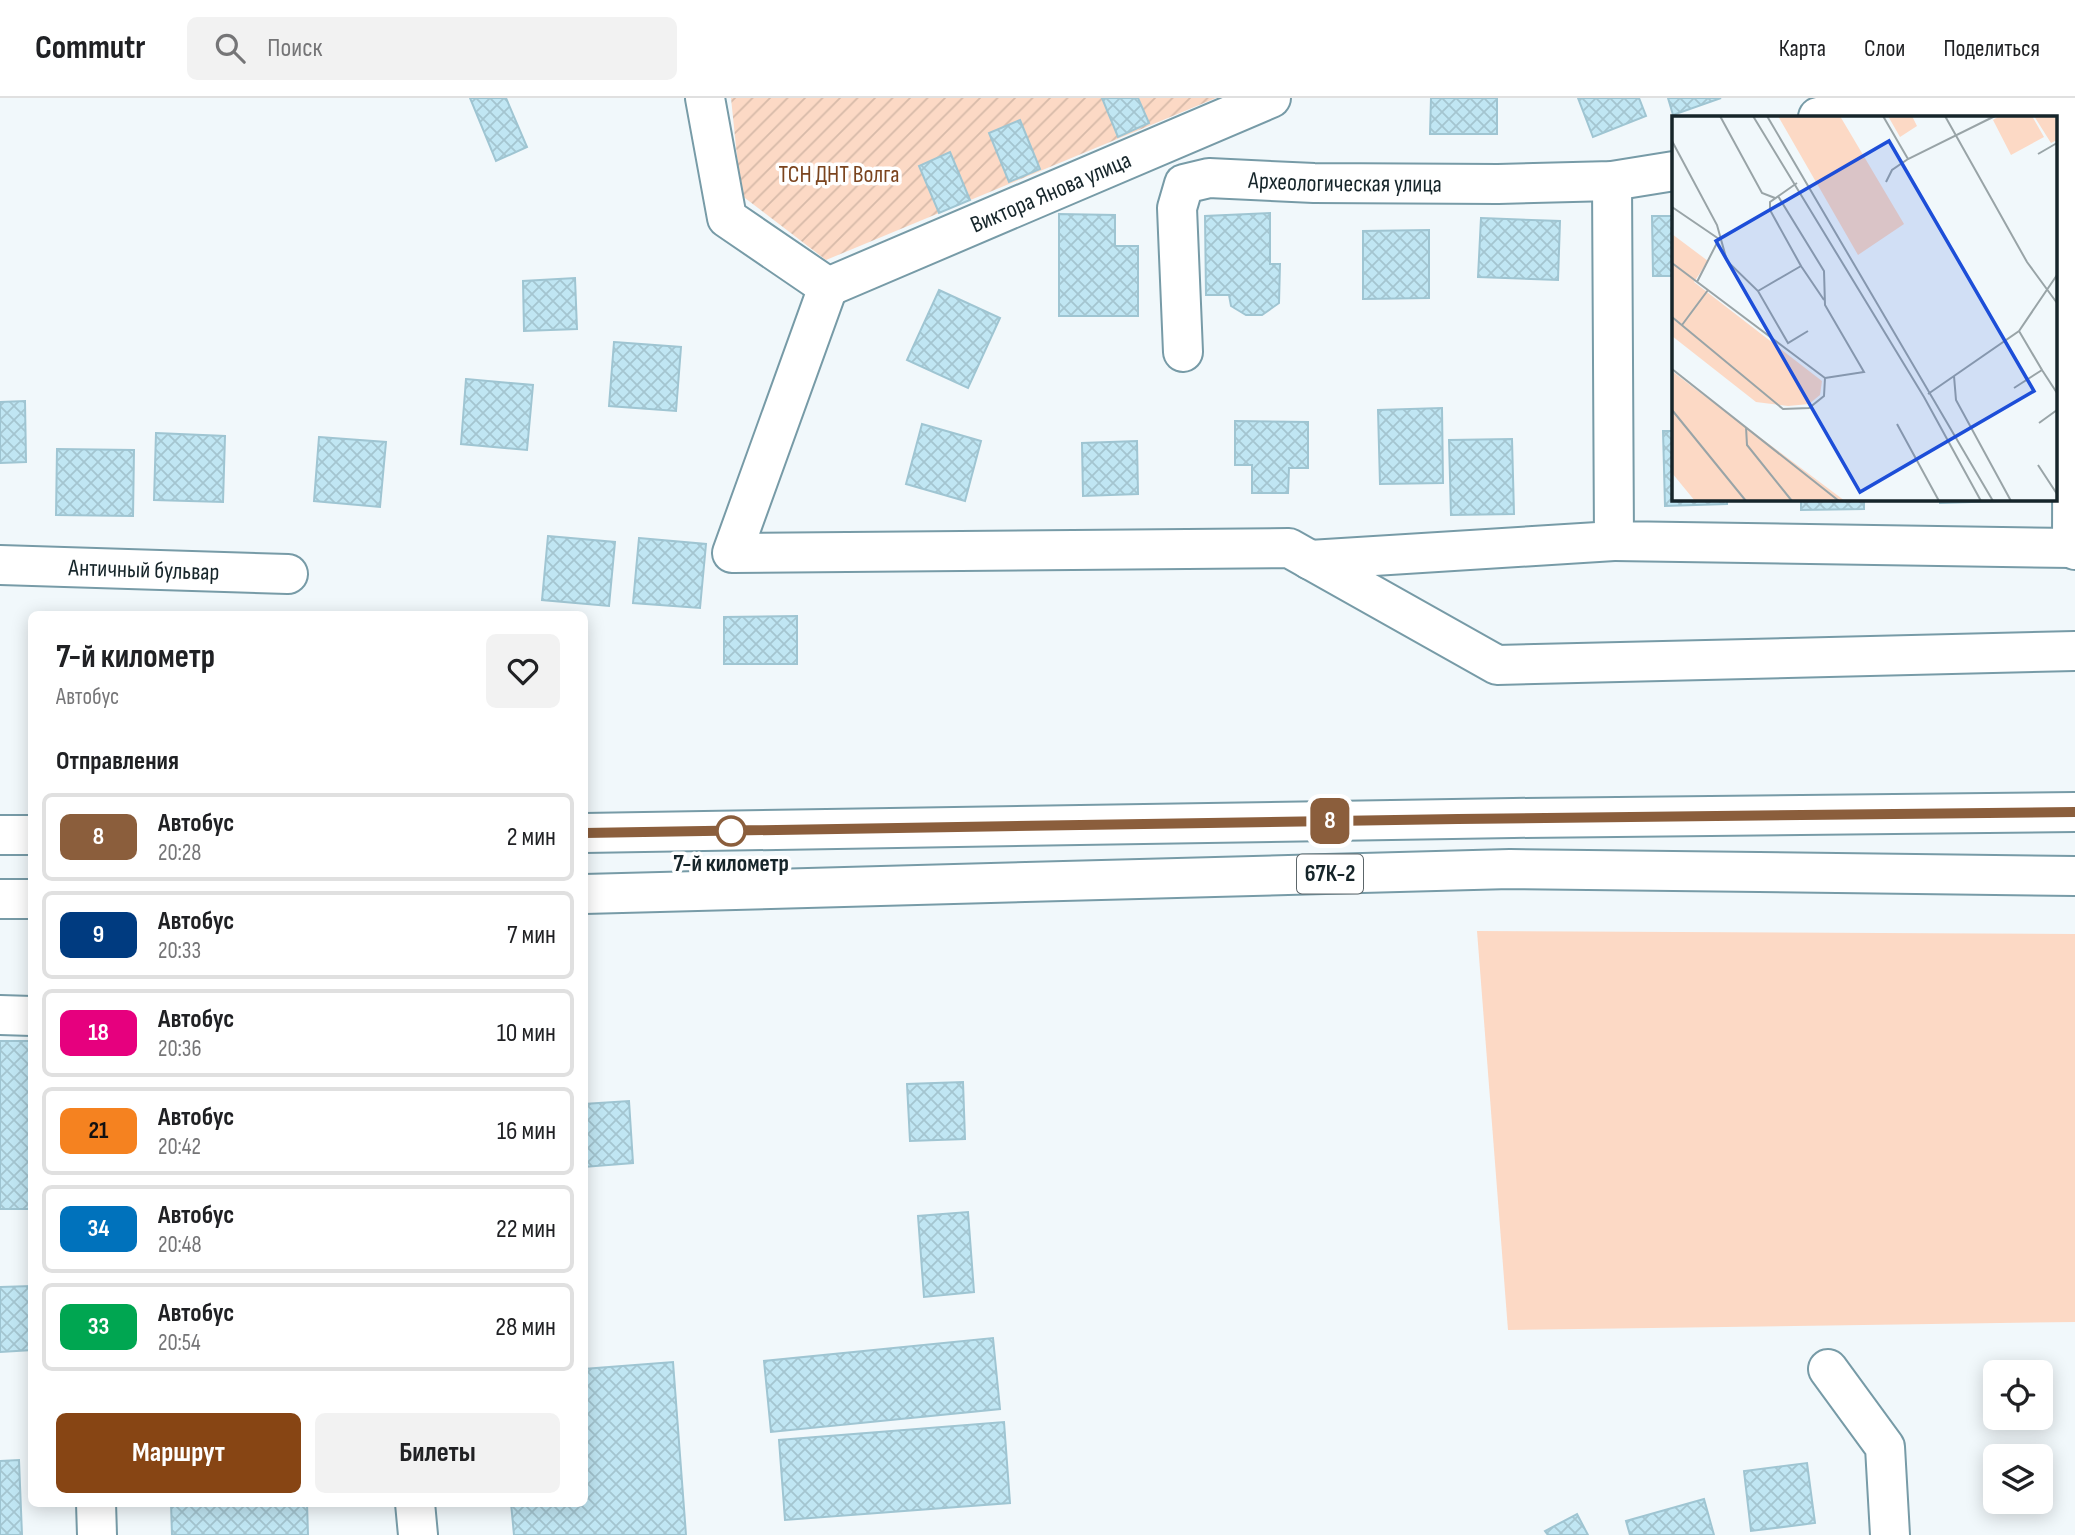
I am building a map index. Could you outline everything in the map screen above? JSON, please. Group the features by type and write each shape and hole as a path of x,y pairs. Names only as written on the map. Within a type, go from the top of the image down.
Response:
{"main road":[{"path":"705,98 727,218 828,287 732,553 1289,548 1497,665 2075,651"},
{"name":"Виктора Янова улица","path":"828,287 1271,98"},
{"path":"1823,116 1908,98"},
{"path":"1921,98 2018,100 2057,116"},
{"path":"1310,559 1614,541 2073,549 2064,119"},
{"name":"Археологическая улица","path":"1183,352 1177,208 1184,184 1209,178 1314,183 1498,184 1612,181 1672,172"},
{"path":"1612,181 1614,541"},
{"name":"Античный бульвар","path":"0,565 288,574"},
{"name":"67К-2","path":"588,833 2075,812"},
{"path":"0,835 28,835"},
{"name":"67К-2","path":"588,894 1510,869 2075,876"},
{"path":"0,899 28,900"},
{"path":"0,1015 28,1016"},
{"path":"1828,1369 1885,1447 1890,1535"},
{"path":"96,1507 97,1535"},
{"path":"415,1507 418,1535"}],"green space":[{"name":"ТСН ДНТ Волга","path":"731,98 1216,98 826,260 741,195"},
{"path":"1477,931 2075,934 2075,1322 1508,1330"}],"building":[{"path":"470,98 506,98 527,147 496,161"},
{"path":"1102,98 1138,98 1149,123 1118,137"},
{"path":"1431,98 1497,98 1497,134 1430,134"},
{"path":"1578,98 1639,98 1646,116 1593,137"},
{"path":"1668,98 1721,98 1673,115"},
{"path":"1020,120 1040,169 1009,182 989,133"},
{"path":"950,152 970,200 939,213 919,166"},
{"path":"1270,213 1270,264 1280,264 1279,303 1262,315 1246,315 1231,306 1229,295 1206,295 1205,216"},
{"path":"1059,214 1115,215 1115,246 1138,246 1138,316 1059,316"},
{"path":"1652,216 1672,216 1672,276 1653,276"},
{"path":"1481,218 1560,221 1558,280 1478,277"},
{"path":"1429,230 1429,298 1363,299 1363,231"},
{"path":"575,278 577,329 524,331 523,281"},
{"path":"939,290 1000,318 968,388 907,360"},
{"path":"614,342 681,347 676,411 609,406"},
{"path":"466,379 533,385 527,450 461,444"},
{"path":"25,401 26,462 0,463 0,402"},
{"path":"1442,408 1443,483 1380,484 1378,410"},
{"path":"1235,421 1308,422 1308,468 1289,468 1288,493 1252,493 1252,465 1235,465"},
{"path":"922,424 981,441 965,501 906,484"},
{"path":"1663,431 1672,431 1672,500 1727,500 1727,504 1665,506"},
{"path":"156,433 225,436 223,502 154,500"},
{"path":"319,437 386,442 380,507 314,501"},
{"path":"1512,439 1514,514 1451,515 1449,440"},
{"path":"1137,441 1138,494 1083,496 1082,443"},
{"path":"57,449 134,450 133,516 56,515"},
{"path":"1801,500 1864,500 1864,509 1801,510"},
{"path":"1940,500 2003,500 2003,501 1940,503"},
{"path":"548,536 615,542 609,606 542,600"},
{"path":"639,538 706,544 700,608 633,603"},
{"path":"797,616 797,664 724,664 724,617"},
{"path":"0,1041 28,1041 28,1209 0,1209"},
{"path":"963,1082 965,1139 910,1141 907,1084"},
{"path":"629,1101 633,1163 588,1167 588,1104"},
{"path":"968,1212 974,1292 924,1297 918,1216"},
{"path":"28,1286 28,1350 0,1352 0,1287"},
{"path":"993,1338 1000,1409 771,1432 764,1361"},
{"path":"673,1362 686,1535 514,1535 511,1507 588,1507 588,1369"},
{"path":"1004,1422 1010,1503 785,1520 779,1440"},
{"path":"19,1460 22,1535 0,1535 0,1461"},
{"path":"1807,1463 1815,1523 1751,1531 1744,1471"},
{"path":"1704,1499 1714,1535 1630,1535 1626,1521"},
{"path":"171,1507 307,1507 308,1535 172,1535"},
{"path":"1577,1514 1588,1535 1548,1535 1545,1531"}],"bus line":[{"name":"8","path":"588,833 2075,812"}],"place":[{"name":"7-й километр","path":"731,831"}]}
